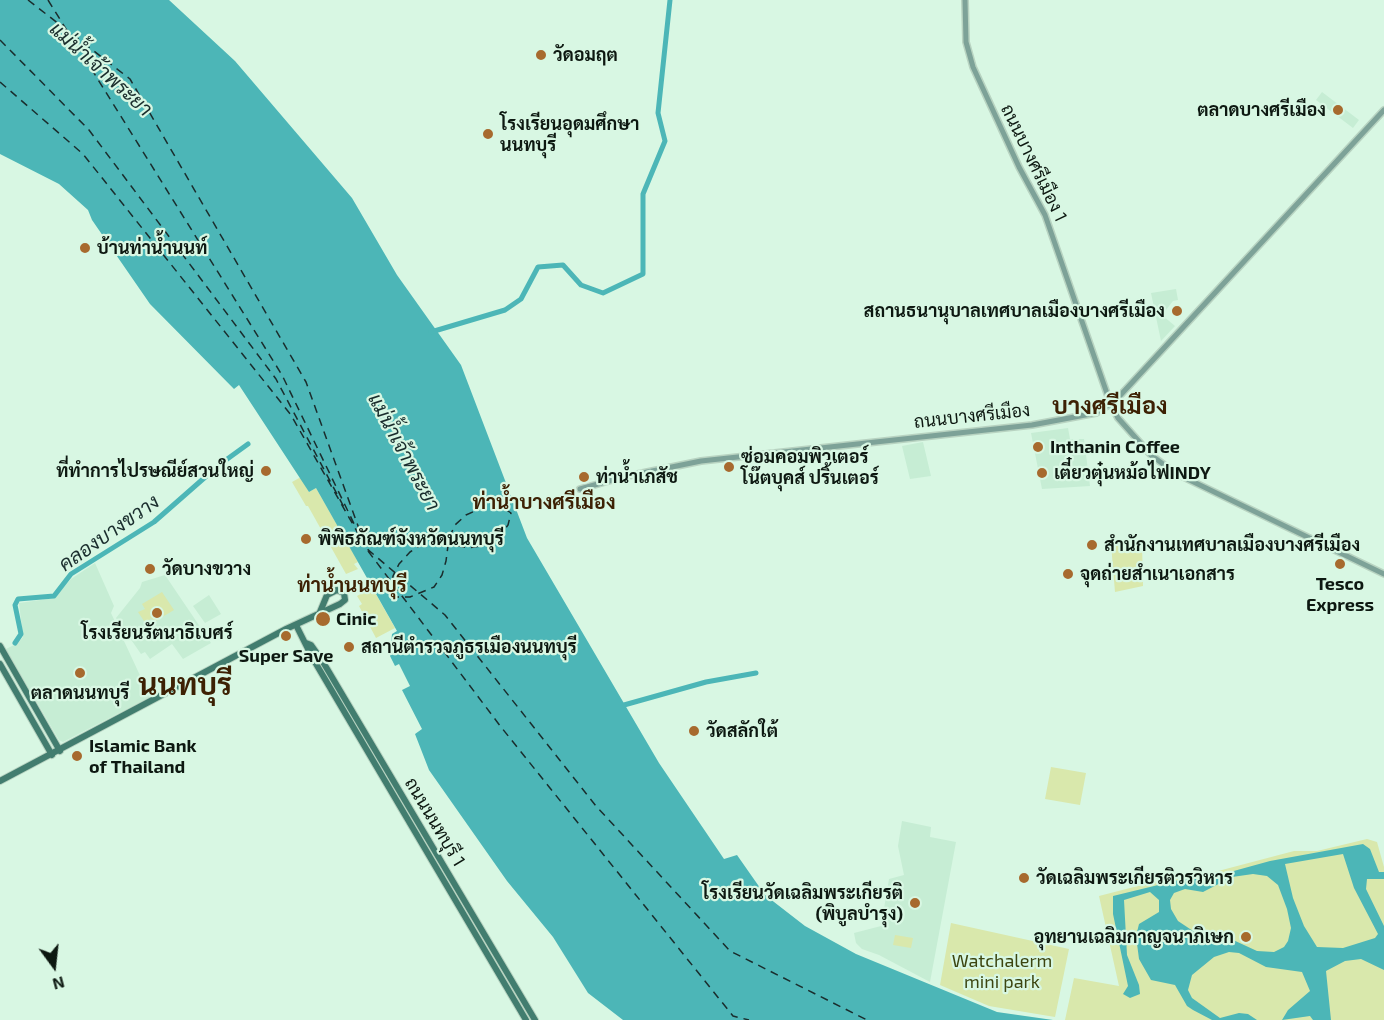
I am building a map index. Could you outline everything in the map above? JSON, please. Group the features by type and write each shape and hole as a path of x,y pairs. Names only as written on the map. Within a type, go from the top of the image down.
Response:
{"main road":[{"path":"0,781 320,612"},
{"name":"ถนนนนทบุรี 1","path":"296,625 526,1020"},
{"name":"ถนนนนทบุรี 1","path":"305,642 311,645 323,662 535,1020"},
{"path":"0,646 60,751"},
{"path":"0,664 52,755"}],"street":[{"name":"ถนนบางศรีเมือง 1","path":"965,0 969,57 989,105 1045,214 1111,405 1144,449 1175,473 1384,574"},
{"name":"ถนนบางศรีเมือง","path":"580,489 623,477 699,462 1032,425 1090,416 1111,405 1384,110"}],"shaded area":[{"name":"ตลาดบางศรีเมือง","path":"1322,92 1359,120 1353,128 1316,100"},
{"path":"1176,289 1178,300 1173,301 1162,315 1175,326 1161,341 1151,293"},
{"path":"1068,428 1070,439 1084,439 1090,486 1042,489 1031,433"},
{"path":"923,442 931,476 910,479 902,446"},
{"name":"ตลาดนนทบุรี","path":"95,563 114,606 111,613 150,697 63,742 59,740 6,649 18,643 23,637 19,603 54,598 71,579"},
{"name":"โรงเรียนรัตนาธิเบศร์","path":"165,575 211,643 183,659 172,644 150,659 145,652 141,654 116,618 140,588 142,582"},
{"path":"209,595 221,614 205,623 193,606"},
{"name":"โรงเรียนวัดเฉลิมพระเกียรติ (พิบูลบำรุง)","path":"902,821 931,827 930,837 956,842 930,982 879,955 862,949 856,943 854,933 881,926 889,879 904,875 898,846"}],"green space":[{"path":"301,477 309,492 316,488 358,562 354,564 358,569 346,574 292,482"},
{"path":"1142,542 1143,586 1115,592 1111,544"},
{"path":"372,587 395,628 376,638 359,606 362,604 357,596"},
{"path":"162,592 174,610 154,622 151,618 146,624 138,612 145,609 142,604"},
{"path":"1051,767 1086,773 1080,805 1045,799"},
{"name":"อุทยานเฉลิมกาญจนาภิเษก","path":"1367,839 1377,842 1384,867 1384,1020 1065,1020 1074,978 1119,986 1099,896 1200,870 1203,875 1294,851 1317,851"},
{"name":"Watchalerm mini park","path":"951,923 1069,949 1055,1017 989,1006 940,985"},
{"path":"895,935 913,938 911,948 893,945"}],"water":[{"name":"แม่น้ำเจ้าพระยา","path":"0,0 169,0 235,61 352,198 397,275 461,365 527,538 659,763 724,859 737,855 765,895 805,926 856,954 997,1012 1053,1020 623,1020 588,993 553,937 507,881 429,770 415,734 422,729 402,690 410,686 399,664 395,666 390,656 392,634 397,631 316,488 309,492 239,385 234,389 150,304 92,220 88,210 59,184 0,154"},
{"path":"1363,844 1370,849 1379,872 1384,872 1384,879 1367,879 1366,889 1384,926 1384,970 1361,959 1345,961 1326,971 1331,1020 1313,1020 1310,1016 1282,1020 1288,1010 1310,991 1302,972 1266,967 1239,953 1229,952 1214,957 1192,975 1188,990 1192,998 1220,1018 1239,1013 1248,1014 1257,1020 1212,1020 1187,1006 1175,985 1151,980 1139,959 1136,936 1139,924 1159,912 1159,900 1150,892 1124,900 1127,955 1139,985 1140,994 1130,998 1123,994 1128,986 1113,914 1113,896 1195,876 1201,880 1270,861","holes":["1343,854 1354,888 1378,934 1375,938 1343,948 1317,947 1304,926 1293,898 1285,864","1253,874 1267,876 1278,885 1287,909 1291,928 1288,941 1284,947 1274,952 1257,951 1231,939 1202,937 1178,921 1171,909 1170,900 1174,893 1185,889 1203,892 1232,877"]}],"waterway":[{"path":"431,332 505,310 521,299 538,267 563,265 581,285 603,293 643,274 643,194 665,141 658,113 670,0"},
{"name":"คลองบางขวาง","path":"15,643 21,634 15,605 18,599 54,596 71,574 154,522 219,465 248,444"},
{"path":"624,705 706,682 756,673"}],"ferry route":[{"path":"28,0 130,79 306,382 366,548 445,615 596,806 730,951 867,1020"},
{"path":"48,0 66,29"},
{"path":"69,33 282,375 359,534"},
{"path":"0,40 89,130 276,379 346,511"},
{"path":"0,82 83,154 291,415 364,544"},
{"path":"391,597 393,576 399,564 410,552 424,543 437,541 454,545 468,548 480,546 501,534 508,525 511,513 502,507 484,507 466,515 455,525 449,538 446,561 442,575 434,587 410,597 391,597"},
{"path":"368,551 501,727 733,1016 749,1020"}],"place":[{"name":"วัดอมฤต","path":"541,55"},
{"name":"ตลาดบางศรีเมือง","path":"1338,110"},
{"name":"โรงเรียนอุดมศึกษา นนทบุรี","path":"488,134"},
{"name":"บ้านท่าน้ำนนท์","path":"85,248"},
{"name":"สถานธนานุบาลเทศบาลเมืองบางศรีเมือง","path":"1177,311"},
{"name":"Inthanin Coffee","path":"1038,447"},
{"name":"ซ่อมคอมพิวเตอร์ โน๊ตบุคส์ ปริ้นเตอร์","path":"729,467"},
{"name":"ที่ทำการไปรษณีย์สวนใหญ่","path":"266,471"},
{"name":"เตี๋ยวตุ๋นหม้อไฟINDY","path":"1042,473"},
{"name":"ท่าน้ำเภสัช","path":"584,477"},
{"name":"พิพิธภัณฑ์จังหวัดนนทบุรี","path":"306,539"},
{"name":"สำนักงานเทศบาลเมืองบางศรีเมือง","path":"1092,545"},
{"name":"Tesco Express","path":"1340,564"},
{"name":"วัดบางขวาง","path":"150,569"},
{"name":"จุดถ่ายสำเนาเอกสาร","path":"1068,574"},
{"name":"โรงเรียนรัตนาธิเบศร์","path":"157,613"},
{"name":"Cinic","path":"323,619"},
{"name":"Super Save","path":"286,636"},
{"name":"สถานีตำรวจภูธรเมืองนนทบุรี","path":"349,647"},
{"name":"ตลาดนนทบุรี","path":"80,673"},
{"name":"วัดสลักใต้","path":"694,731"},
{"name":"Islamic Bank of Thailand","path":"77,756"},
{"name":"วัดเฉลิมพระเกียรติวรวิหาร","path":"1024,878"},
{"name":"โรงเรียนวัดเฉลิมพระเกียรติ (พิบูลบำรุง)","path":"915,903"},
{"name":"อุทยานเฉลิมกาญจนาภิเษก","path":"1246,937"}],"district":[{"name":"บางศรีเมือง","path":"1110,406"},
{"name":"ท่าน้ำบางศรีเมือง","path":"544,502"},
{"name":"ท่าน้ำนนทบุรี","path":"352,585"},
{"name":"นนทบุรี","path":"185,685"}]}
